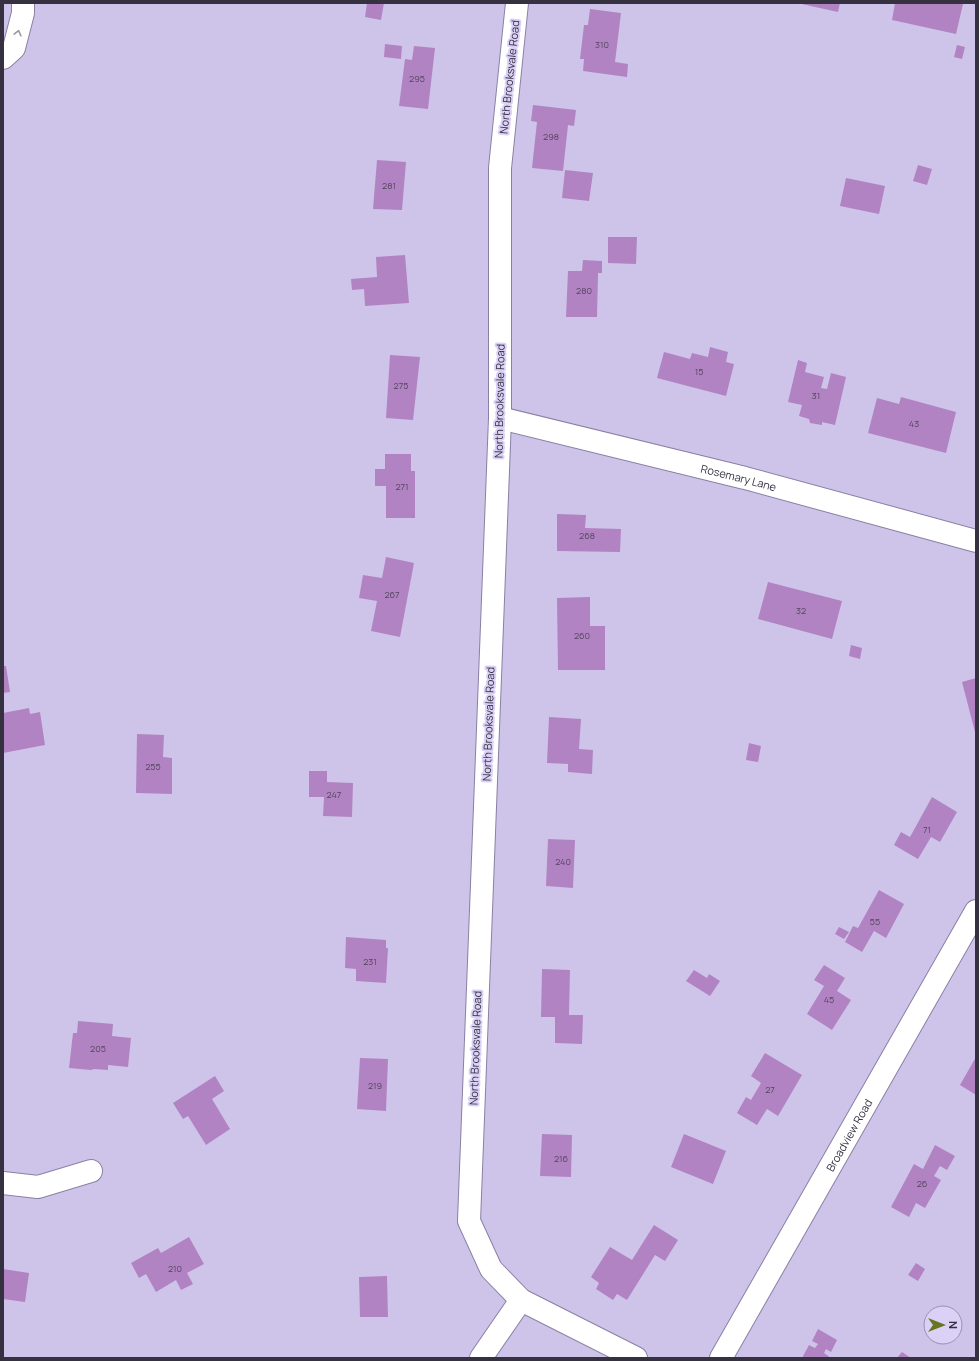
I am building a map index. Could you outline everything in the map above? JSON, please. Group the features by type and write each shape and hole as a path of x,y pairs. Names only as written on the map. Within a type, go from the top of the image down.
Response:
{"main road":[{"path":"3,58 14,48 23,13 22,3"},
{"name":"North Brooksvale Road","path":"517,3 500,168 500,418 468,1221 490,1269 521,1300 636,1358"},
{"name":"Rosemary Lane","path":"500,418 744,478 976,541"},
{"name":"Broadview Road","path":"721,1358 976,911"},
{"path":"3,1183 38,1188 91,1171"},
{"path":"481,1358 521,1300"}],"building":[{"path":"367,3 384,3 381,20 365,17"},
{"path":"797,3 840,3 838,12"},
{"path":"895,3 963,4 956,34 892,20"},
{"path":"590,9 621,13 615,62 628,64 627,77 583,71 584,59 580,59 584,25 588,25"},
{"path":"385,44 402,46 401,59 384,57"},
{"path":"957,45 965,47 962,59 954,57"},
{"path":"414,46 435,48 428,109 399,106 405,59 412,60"},
{"path":"533,105 576,110 574,126 568,125 563,171 532,168 537,122 531,121"},
{"path":"377,160 406,162 402,210 373,209"},
{"path":"918,165 932,169 927,185 913,181"},
{"path":"565,170 593,173 589,201 562,198"},
{"path":"846,178 885,186 879,214 840,206"},
{"path":"608,237 637,237 636,264 608,263"},
{"path":"405,255 409,303 365,306 364,289 352,290 351,279 377,277 376,257"},
{"path":"583,260 602,261 602,273 598,273 597,317 566,317 568,271 582,271"},
{"path":"710,347 728,352 726,362 734,364 726,396 657,378 664,352 690,359 692,353 708,357"},
{"path":"390,355 420,357 413,420 386,418"},
{"path":"798,360 807,363 805,372 824,377 821,388 827,389 831,373 846,377 835,425 822,422 822,425 810,423 809,419 799,416 802,405 788,402"},
{"path":"901,397 956,412 946,453 868,433 877,398 899,404"},
{"path":"385,454 411,454 411,471 415,471 415,518 386,518 386,486 375,486 375,469 385,469"},
{"path":"557,514 586,515 585,528 621,529 620,552 557,551"},
{"path":"386,557 414,563 400,637 371,631 377,601 359,598 363,575 382,578"},
{"path":"768,582 842,601 832,639 758,619"},
{"path":"590,597 590,626 605,626 605,670 558,670 557,598"},
{"path":"851,645 862,648 860,659 849,656"},
{"path":"3,666 6,666 10,692 3,693"},
{"path":"976,678 976,732 975,732 962,682"},
{"path":"29,708 30,714 40,712 45,745 3,753 3,713"},
{"path":"549,717 581,719 579,749 593,750 592,774 568,772 568,764 547,763"},
{"path":"137,734 164,735 163,757 172,758 172,794 136,793"},
{"path":"749,743 761,746 758,762 746,760"},
{"path":"309,771 327,771 327,782 353,783 352,817 323,816 324,797 309,797"},
{"path":"932,797 957,812 940,842 931,837 918,859 894,845 901,832 910,837"},
{"path":"548,839 575,840 573,888 546,886"},
{"path":"879,890 904,904 886,938 874,931 862,952 845,942 853,926 858,928"},
{"path":"839,927 849,932 844,939 835,934"},
{"path":"346,937 386,940 386,948 388,948 386,983 356,981 356,969 345,968"},
{"path":"824,965 845,978 837,991 851,1000 832,1030 807,1014 824,986 814,980"},
{"path":"542,969 570,970 569,1015 583,1015 582,1044 555,1043 555,1017 541,1017"},
{"path":"694,970 707,978 709,974 720,981 710,996 686,981"},
{"path":"78,1021 113,1024 112,1036 131,1038 128,1067 108,1065 108,1070 69,1068 73,1033 77,1033"},
{"path":"765,1053 802,1075 778,1116 767,1109 757,1125 737,1113 746,1097 751,1100 761,1083 751,1076"},
{"path":"976,1057 976,1095 960,1085"},
{"path":"360,1058 388,1059 386,1111 357,1109"},
{"path":"215,1076 224,1091 212,1099 230,1129 206,1145 188,1116 183,1119 173,1103"},
{"path":"542,1134 572,1135 571,1177 540,1176"},
{"path":"684,1134 726,1151 713,1184 671,1167"},
{"path":"935,1145 955,1156 947,1170 940,1166 934,1176 941,1180 925,1208 916,1203 909,1217 891,1207 914,1164 923,1169"},
{"path":"654,1225 678,1240 665,1261 655,1255 627,1300 617,1294 613,1300 596,1289 599,1283 591,1277 610,1247 632,1260"},
{"path":"189,1237 204,1264 187,1273 193,1284 181,1290 176,1280 156,1292 146,1274 139,1278 131,1263 158,1248 161,1253"},
{"path":"916,1263 925,1269 918,1281 908,1275"},
{"path":"3,1269 29,1273 25,1302 3,1299"},
{"path":"387,1276 388,1317 360,1317 359,1277"},
{"path":"818,1329 837,1340 831,1352 826,1349 824,1353 831,1358 802,1358 809,1345 815,1348 818,1344 812,1341"},
{"path":"902,1352 911,1358 897,1358"}]}
